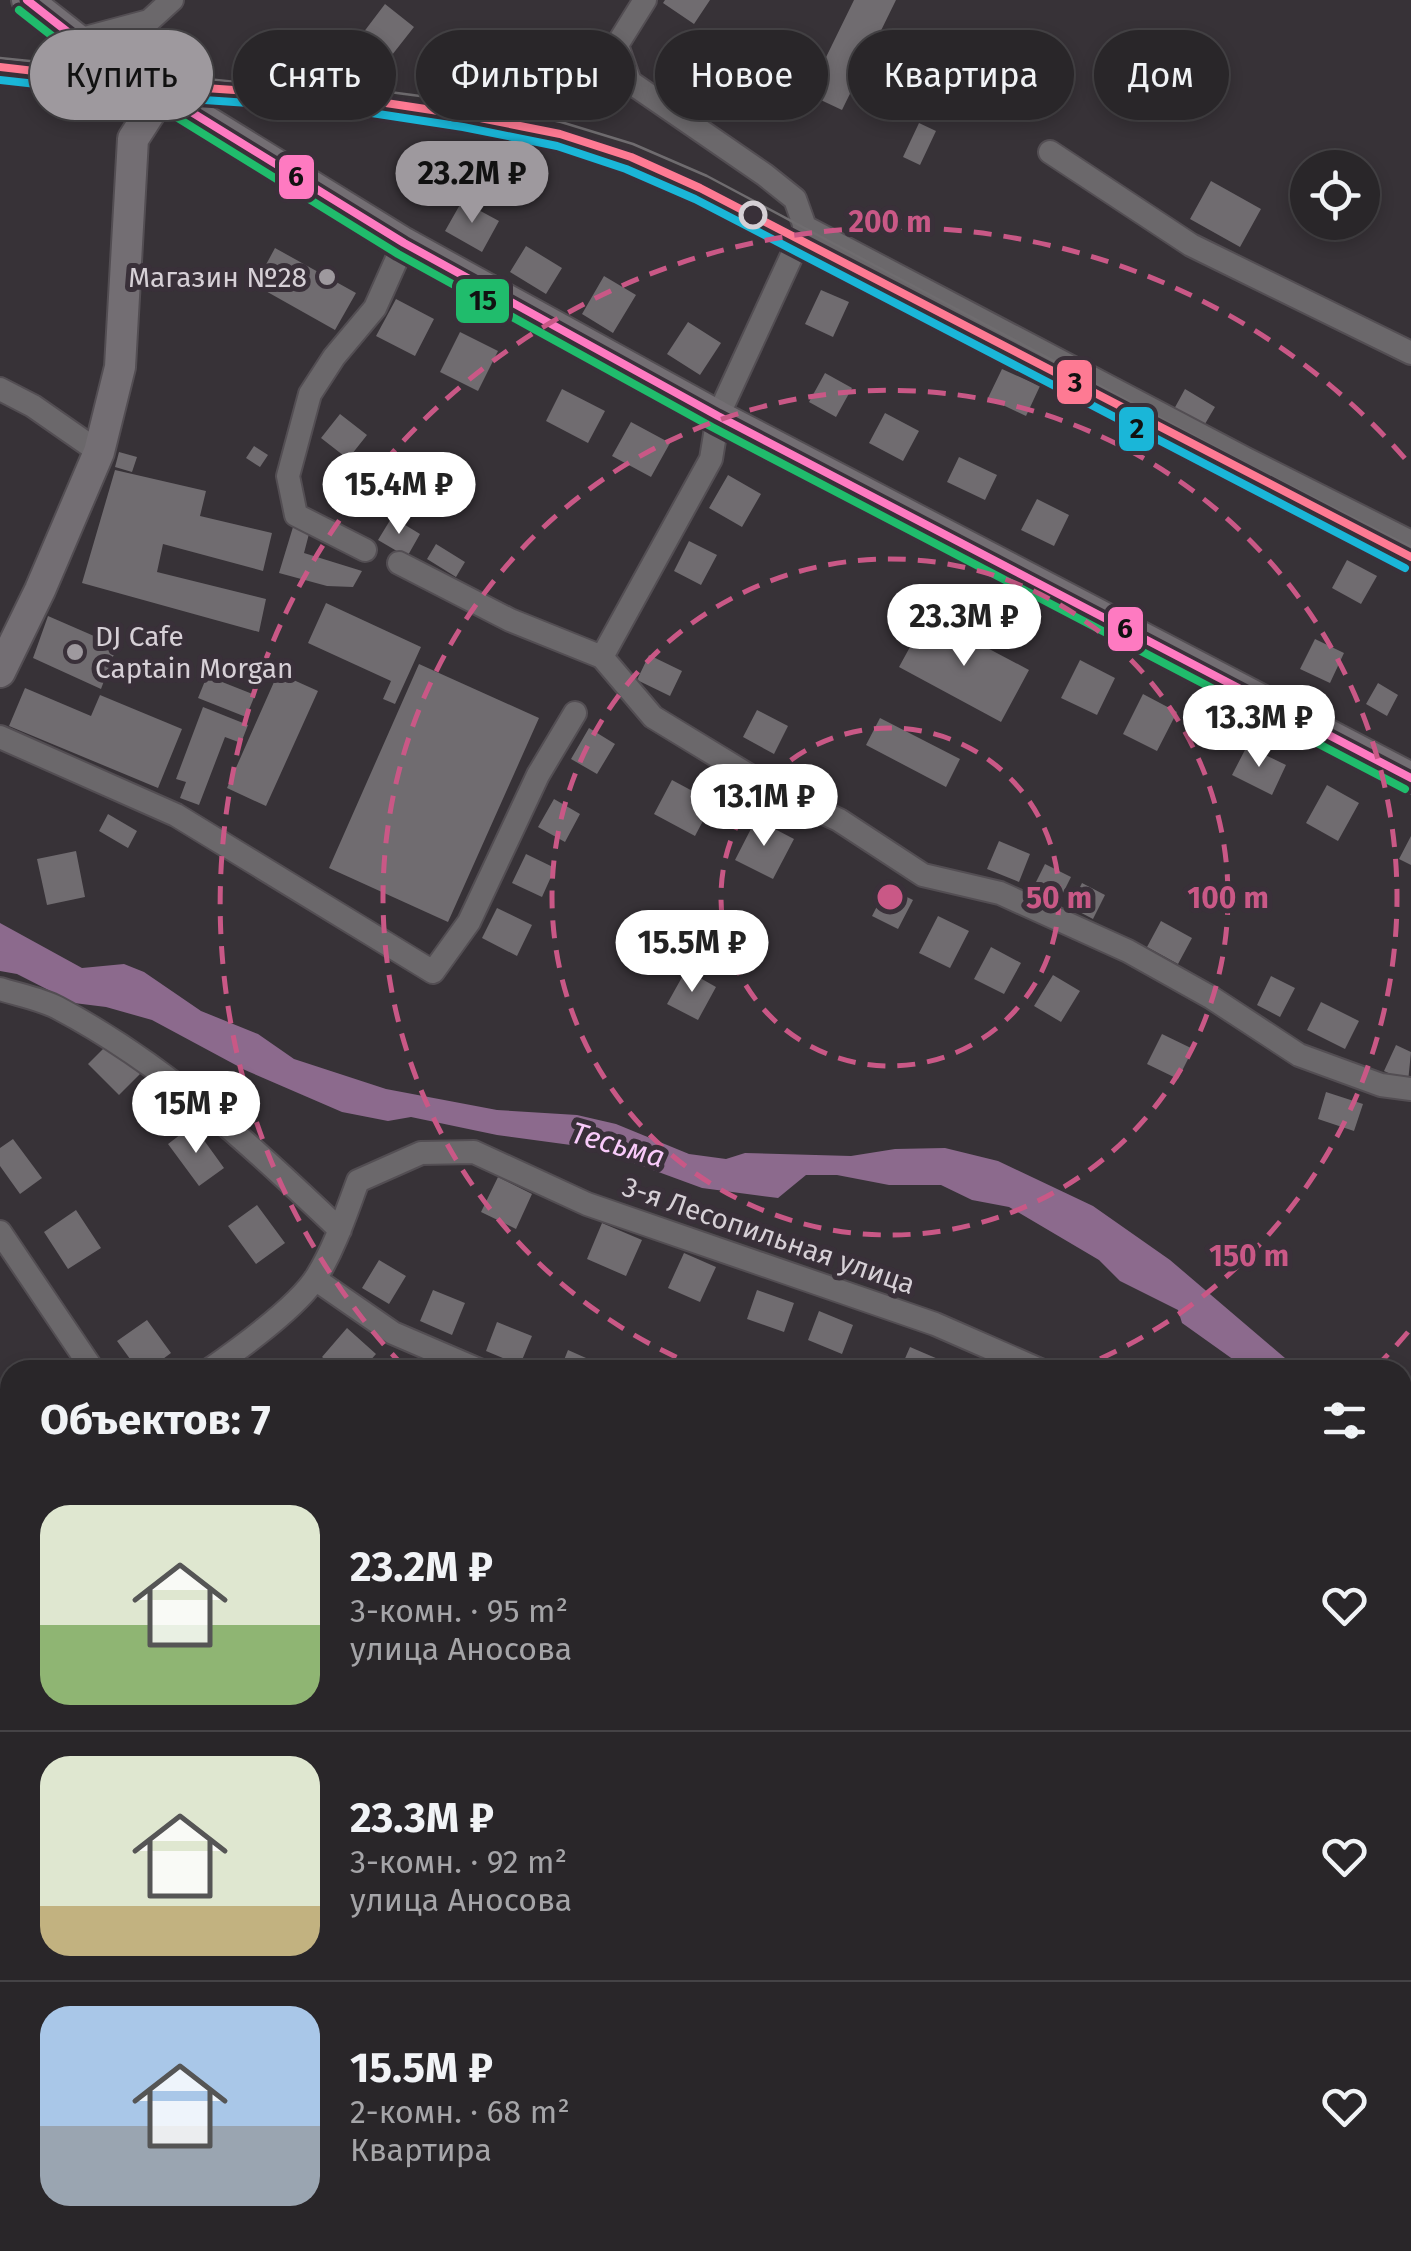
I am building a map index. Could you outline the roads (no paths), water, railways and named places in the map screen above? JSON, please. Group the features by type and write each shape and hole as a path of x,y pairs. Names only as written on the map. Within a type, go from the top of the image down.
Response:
{"main road":[{"path":"27,0 65,30"},
{"path":"0,672 99,452 120,367 133,139 145,120"},
{"path":"204,120 404,243 718,416 1411,778"}],"street":[{"path":"115,30 149,21 172,0"},
{"path":"645,0 618,45 630,82 795,199 805,227 1246,460 1411,542"},
{"path":"1050,152 1191,246 1411,354"},
{"path":"602,657 711,459 718,416 805,227"},
{"path":"366,550 296,515 288,476 310,394 334,357 375,308 404,243"},
{"path":"0,389 34,406 99,452"},
{"path":"399,563 510,620 602,657 653,718 768,786 839,820 923,875 1000,894 1128,952 1212,998 1299,1055 1381,1085 1411,1089"},
{"path":"0,737 176,816 433,972 469,922 538,776 575,714"},
{"path":"0,989 55,1006 128,1048 247,1140 340,1230"},
{"name":"3-я Лесопильная улица","path":"316,1279 358,1181 421,1154 474,1152 586,1204 935,1324 1017,1360"},
{"path":"0,1232 86,1360"},
{"path":"223,1360 253,1339 316,1279 393,1332 457,1360"}],"water":[{"name":"Тесьма","path":"0,923 82,968 124,964 144,972 201,1011 258,1034 294,1059 386,1089 497,1110 577,1115 616,1124 689,1154 726,1159 745,1153 851,1156 895,1149 945,1148 998,1161 1093,1206 1170,1260 1287,1360 1234,1360 1182,1323 1178,1310 1120,1281 1099,1260 1009,1207 972,1200 941,1185 889,1185 837,1175 806,1175 778,1198 702,1188 593,1148 497,1135 411,1117 388,1121 342,1112 245,1070 152,1020 74,1003 17,974 0,971"}],"tram line":[{"path":"0,58 257,84 351,87 466,102 561,122 633,144 707,176 1245,463 1411,547"}],"place":[{"name":"Магазин №28","path":"327,277"},
{"name":"DJ Cafe Captain Morgan","path":"75,652"}]}
